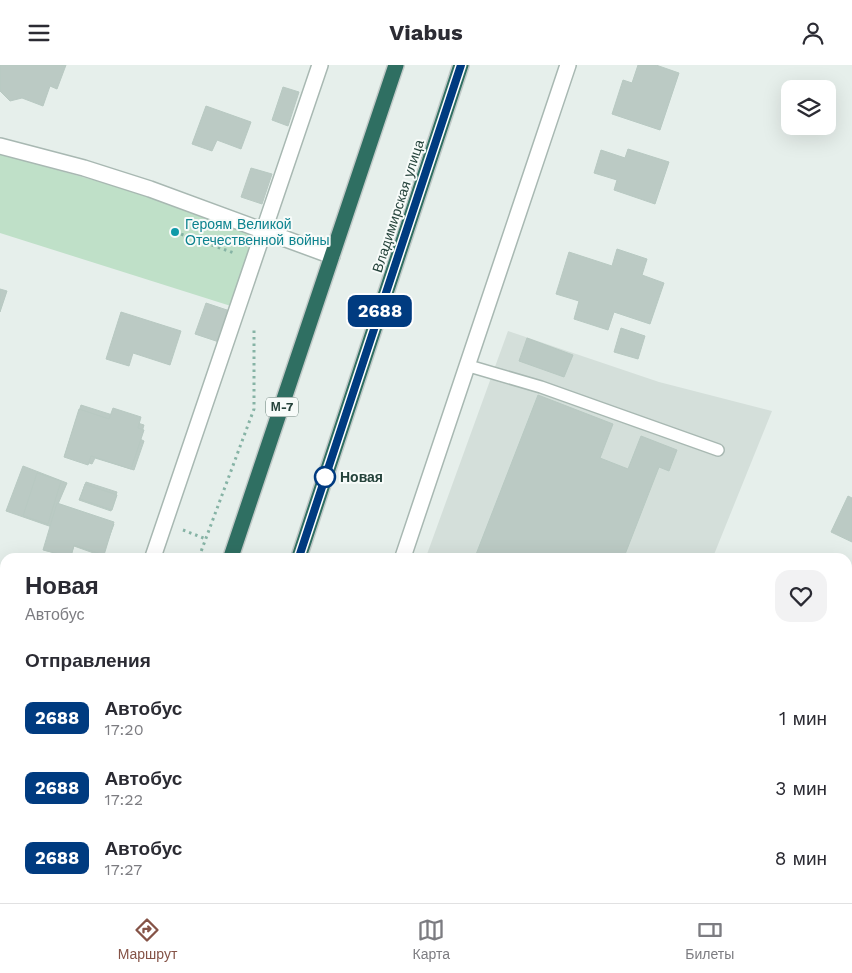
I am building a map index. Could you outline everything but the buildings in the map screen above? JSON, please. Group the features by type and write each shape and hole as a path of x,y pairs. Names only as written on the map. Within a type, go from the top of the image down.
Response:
{"highway":[{"name":"М-7","path":"233,553 396,65"},
{"name":"Владимирская улица","path":"300,553 461,65"}],"street":[{"path":"154,553 320,65"},
{"path":"404,553 469,366 568,65"},
{"path":"0,146 84,168 131,183 332,256"}],"lane":[{"path":"469,366 541,387 718,449"}],"path":[{"path":"175,232 254,261"},
{"path":"200,553 254,409 254,320"}],"shaded area":[{"path":"508,331 659,382 772,411 715,553 427,553"}],"green space":[{"path":"0,154 165,200 259,234 234,307 0,233"}],"bus line":[{"name":"2688","path":"300,553 461,65"}],"place":[{"name":"Героям Великой Отечественной войны","path":"175,232"},
{"name":"Новая","path":"325,477"}]}
